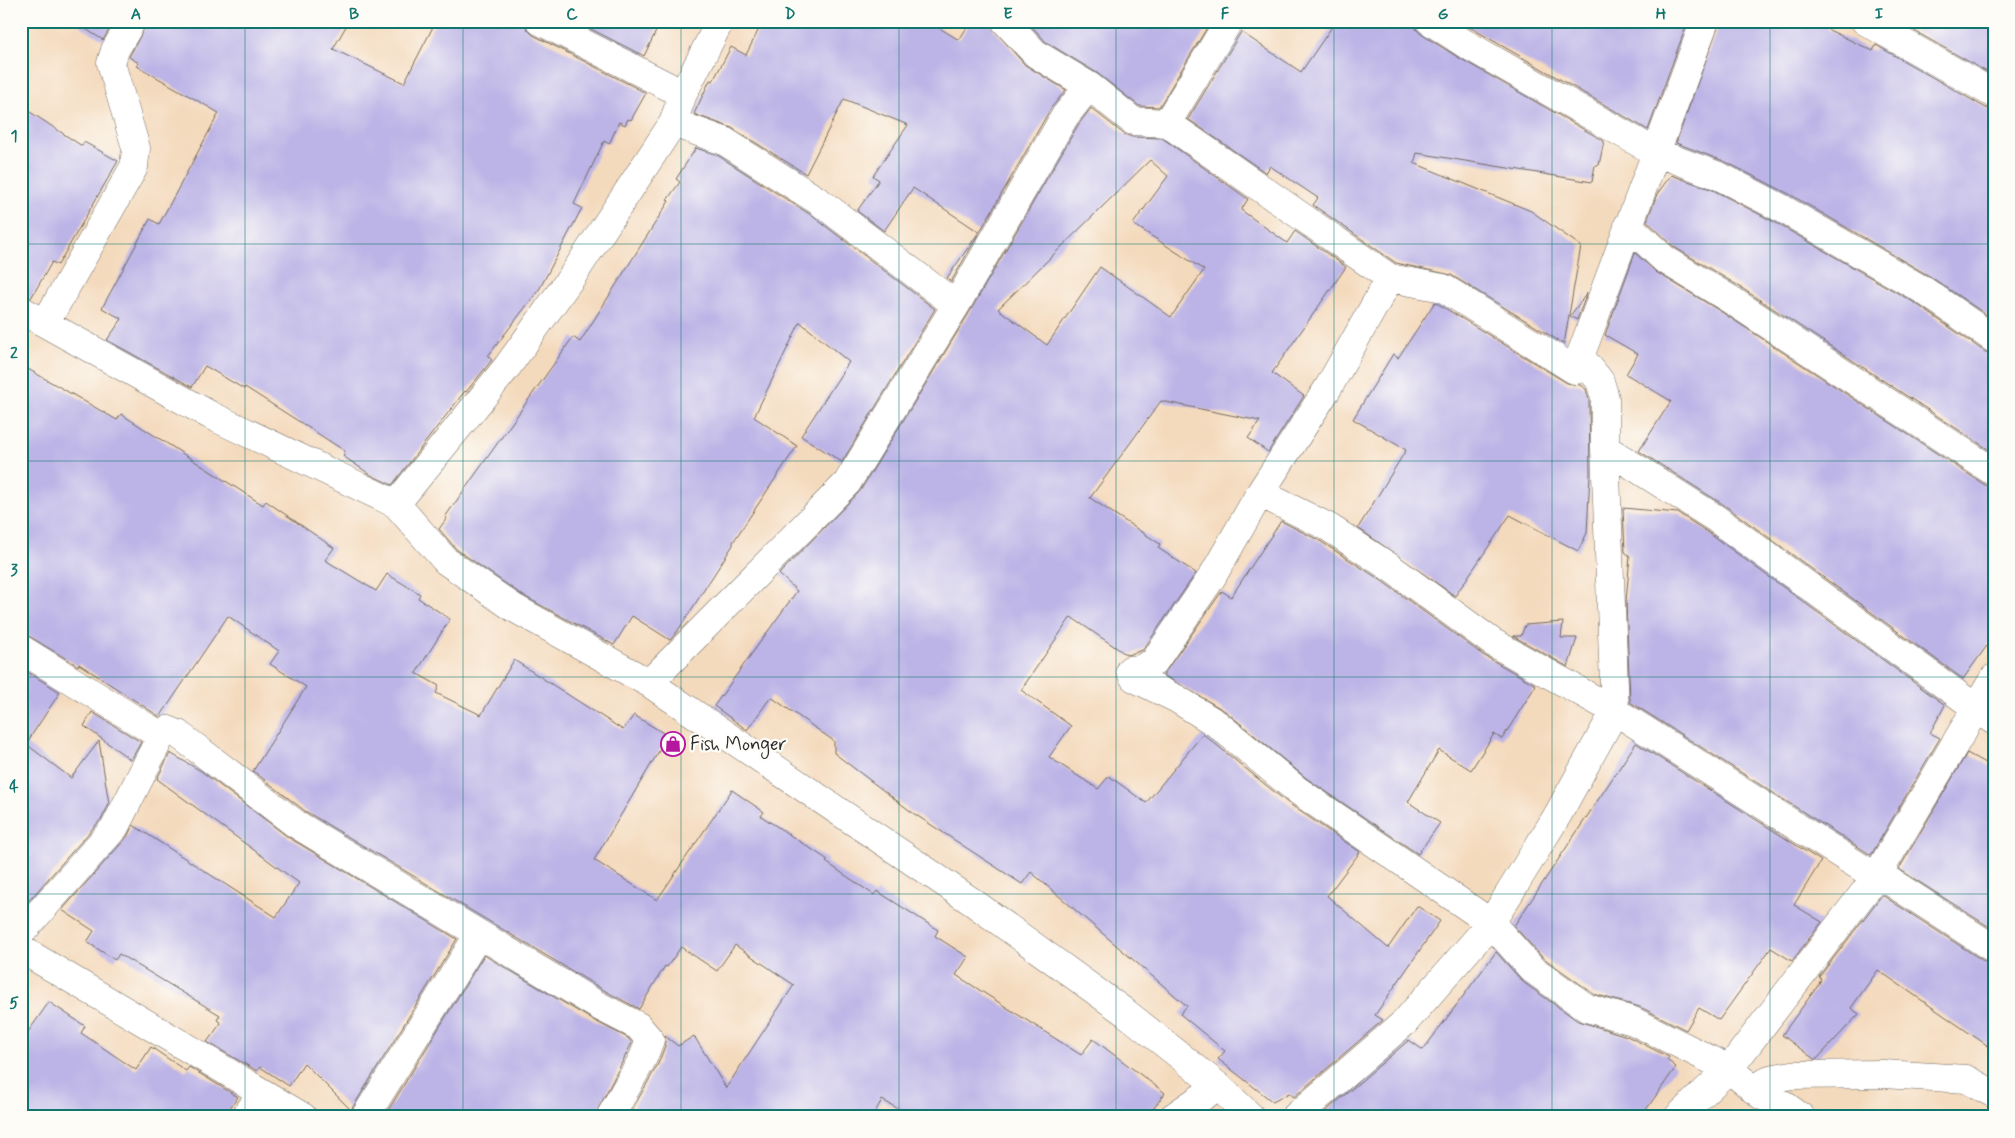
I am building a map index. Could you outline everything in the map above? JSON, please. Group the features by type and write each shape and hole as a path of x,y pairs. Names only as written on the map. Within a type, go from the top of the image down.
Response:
{"street":[{"path":"46,322 134,167 136,148 111,63 115,50 132,21"},
{"path":"540,21 683,94"},
{"path":"396,504 507,367 573,275 673,123 683,94 720,21"},
{"path":"1005,21 1036,54 1089,86 1133,121 1167,123 1390,278 1443,288 1575,370 1588,366 1600,381 1605,398 1605,448 1616,711 1557,816 1491,923 1405,1022 1295,1117"},
{"path":"1167,123 1229,21"},
{"path":"1430,21 1655,152 1719,176 1783,209 1923,290 1994,339"},
{"path":"1575,370 1705,21"},
{"path":"1865,21 1994,94"},
{"path":"649,683 847,483 956,305 1064,116 1089,86"},
{"path":"673,123 724,141 820,202 956,305"},
{"path":"1628,225 1664,259 1728,298 1994,472"},
{"path":"1390,278 1328,388 1260,492 1212,576 1154,662 1140,669 1130,670 1134,678 1177,699 1217,724 1297,790 1491,923 1532,969 1587,1008 1633,1021 1728,1069 1754,1090 1801,1117"},
{"path":"21,310 46,322 210,415 396,504 446,561 514,608 649,683 974,903 1126,1013 1218,1086 1251,1117"},
{"path":"1605,448 1716,518 1984,714"},
{"path":"1260,492 1328,528 1391,568 1492,642 1616,711 1876,877 1891,882 1994,949"},
{"path":"21,649 161,736"},
{"path":"1678,1117 1728,1069 1876,877 1984,714 1994,678"},
{"path":"21,933 115,827 161,736 168,730 178,734 296,824 599,1006 638,1026 650,1040 643,1058 610,1117"},
{"path":"365,1117 479,934"},
{"path":"21,949 303,1117"},
{"path":"1754,1090 1770,1079 1792,1075 1883,1074 1966,1079 1994,1094"},
{"path":"1173,1117 1218,1086"},
{"path":"245,1117 262,1093"}],"building":[{"path":"73,21 114,21 103,40"},
{"path":"148,21 349,21 333,49 404,83 436,21 524,21 527,29 533,35 646,93 631,120 628,119 625,125 619,122 609,144 604,141 574,204 582,208 540,288 488,356 492,360 465,391 392,485 371,475 343,456 345,451 245,387 244,389 205,366 192,387 107,340 122,319 102,308 150,219 159,224 219,113 137,66 139,63 129,57"},
{"path":"575,21 661,21 644,56"},
{"path":"763,21 928,21 959,40 971,21 983,21 991,26 1025,65 1066,90 1051,108 951,282 947,278 979,232 913,188 884,231 857,211 879,180 873,176 908,125 844,99 806,174 732,128 694,114 710,80 713,81 731,47 746,55"},
{"path":"1027,21 1211,21 1159,107 1139,106 1097,73 1046,42"},
{"path":"1336,21 1415,21 1416,29 1421,34 1604,141 1599,165 1595,165 1592,182 1417,153 1414,163 1531,211 1581,246 1564,344 1451,275 1396,263 1313,205 1318,198 1270,166 1266,173 1188,119 1241,32 1301,72"},
{"path":"1459,21 1688,21 1648,130"},
{"path":"1720,21 1831,21 1827,29 1873,51 1876,45 1986,108 1994,110 1994,320 1931,277 1791,195 1726,162 1676,143"},
{"path":"1897,21 1994,21 1994,76"},
{"path":"21,106 82,146 84,142 118,161 58,265 52,262 31,298 21,294"},
{"path":"1091,108 1124,134 1132,137 1162,138 1248,199 1241,210 1287,243 1295,231 1346,267 1272,373 1304,396 1268,452 1248,438 1260,421 1161,401 1090,498 1160,544 1158,548 1196,573 1143,650 1127,655 1071,617 1021,690 1071,726 1049,757 1098,789 1109,776 1146,803 1203,734 1288,803 1360,852 1327,896 1388,948 1417,906 1440,921 1375,1015 1383,1020 1294,1097 1289,1093 1273,1102 1218,1059 1225,1051 1180,1014 1187,1006 1031,872 1022,884 913,813 834,753 834,741 771,697 747,730 714,706 797,591 779,574 860,491 969,313 1078,125","holes":["1150,160 1168,176 1133,224 1204,270 1171,317 1100,267 1047,345 998,309"]},
{"path":"696,148 717,155 811,215 935,309 842,462 801,436 849,362 800,322 754,417 797,446 670,640 632,616 614,645 522,595 456,549 439,529 447,518 445,517 573,337 580,342 669,201 667,200 680,182 676,179"},
{"path":"1671,175 1713,190 1776,223 1915,303 1985,352 1994,354 1994,453 1737,285 1674,247 1647,221 1657,194"},
{"path":"1635,253 1656,272 1720,311 1985,485 1994,488 1994,636 1963,679 1724,505 1639,451 1671,401 1626,374 1638,354 1605,335"},
{"path":"1587,293 1577,320 1570,316"},
{"path":"1435,302 1567,383 1580,385 1586,389 1589,400 1590,474 1587,533 1578,551 1510,515 1455,596 1358,528 1406,450 1353,419 1393,354 1398,358"},
{"path":"21,365 117,420 121,414 263,505 266,501 334,548 325,560 376,591 387,574 420,594 418,598 450,619 416,673 439,686 436,693 481,715 514,660 623,730 634,715 668,736 594,860 657,900 732,790 764,812 761,816 828,860 826,862 874,895 877,891 938,930 935,936 968,957 956,975 1081,1055 1093,1039 1165,1093 1147,1117 914,1117 882,1100 872,1117 628,1117 658,1064 665,1046 665,1036 678,1046 694,1036 726,1088 794,985 735,945 717,971 681,947 667,967 665,966 639,1009 607,992 305,811 253,771 306,687 270,664 279,651 228,616 160,717 79,664 78,666 21,633"},
{"path":"1623,508 1678,513 1706,531 1945,705 1930,733 1940,738 1871,855 1630,702 1626,601 1630,556 1625,552"},
{"path":"1281,521 1320,541 1382,581 1483,655 1536,685 1502,739 1494,734 1471,770 1439,750 1408,802 1440,823 1418,854 1306,778 1225,711 1163,675 1222,591 1231,597"},
{"path":"1563,622 1561,638 1577,638 1568,667 1513,636 1521,636 1525,625"},
{"path":"21,668 60,692 26,744 71,778 99,741 109,804 102,818 25,905 21,905"},
{"path":"92,712 141,742 131,760 84,726"},
{"path":"1636,743 1821,861 1794,905 1822,922 1792,961 1771,948 1719,1020 1699,1008 1686,1030 1640,1007 1594,994 1542,957 1514,926"},
{"path":"170,753 201,771 288,837 457,939 351,1110 304,1063 289,1086 260,1067 257,1071 207,1042 221,1023 217,1020 220,1015 119,954 115,960 87,942 94,931 62,910 127,837 133,825 276,917 299,883 157,779"},
{"path":"1967,753 1994,768 1994,930 1899,869"},
{"path":"1882,895 1985,962 1994,965 1994,1050 1878,970 1851,1008 1859,1014 1817,1059 1814,1059 1782,1035 1819,984 1821,979 1819,977"},
{"path":"1496,952 1523,982 1578,1021 1627,1036 1669,1057 1667,1060 1676,1067 1641,1117 1319,1117 1409,1040 1423,1050"},
{"path":"484,955 591,1019 628,1038 632,1043 594,1117 384,1117"},
{"path":"49,1002 85,1026 81,1033 136,1070 151,1047 186,1071 189,1067 238,1097 223,1117 21,1117 21,1042"}],"place":[{"name":"Fish Monger","path":"673,744"}]}
